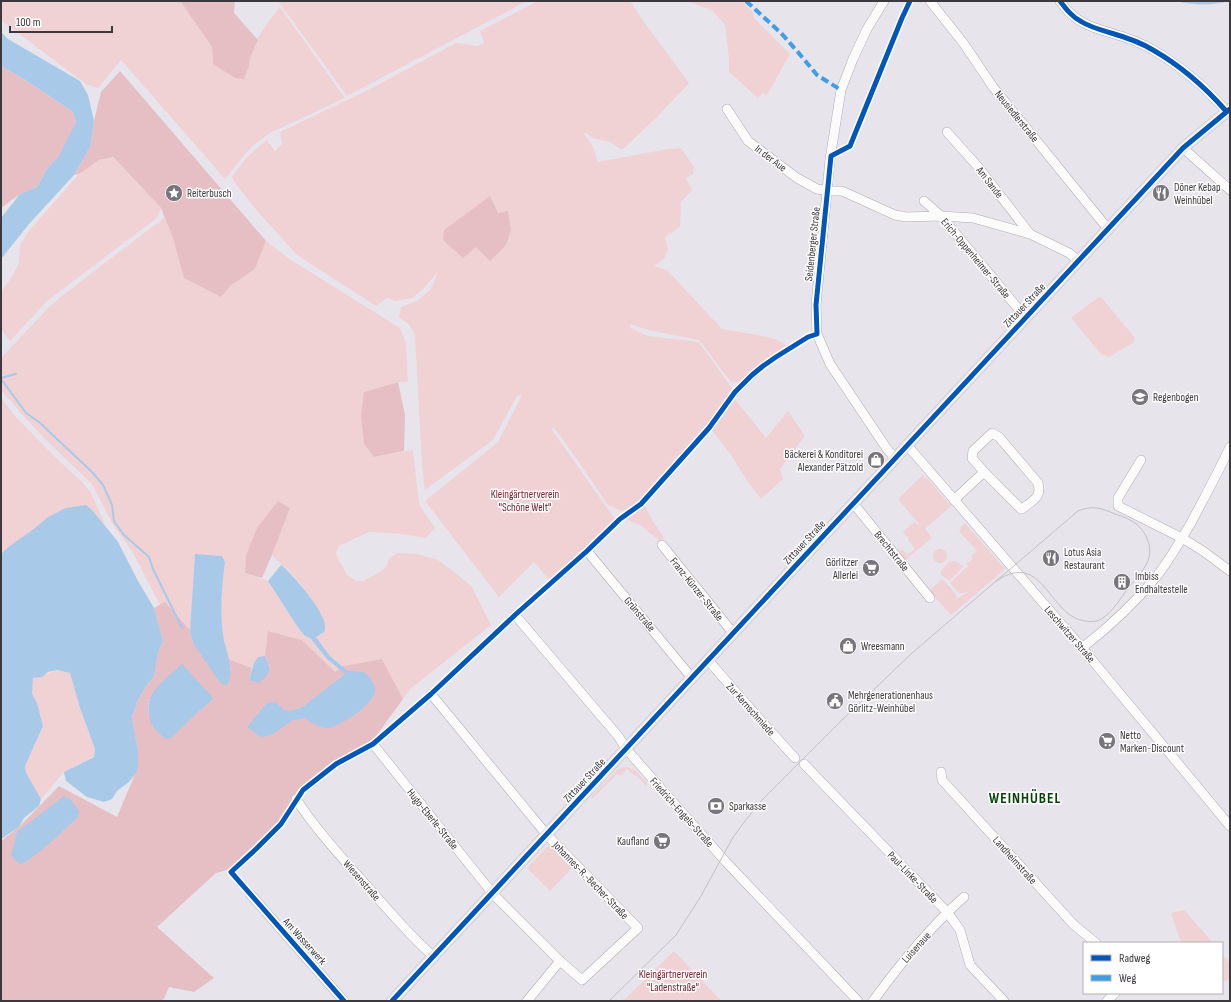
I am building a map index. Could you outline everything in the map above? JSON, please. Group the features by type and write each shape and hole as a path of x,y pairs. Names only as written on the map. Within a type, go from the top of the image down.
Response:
{"main road":[{"name":"Zittauer Straße","path":"395,999 1183,148 1228,110"}],"street":[{"name":"Seidenberger Straße","path":"884,1 867,29 841,90 830,159 816,305 817,334 830,364 887,449 895,458"},
{"name":"Neusiedlerstraße","path":"930,1 964,44 994,87 1108,229"},
{"path":"1060,1 1070,14 1080,22 1131,40 1153,50 1177,65 1228,110"},
{"name":"In der Aue","path":"726,109 748,141 797,178 817,189 842,191 895,215 906,217 941,216"},
{"name":"Am Sande","path":"947,132 979,168 1030,234"},
{"path":"1183,148 1230,190"},
{"name":"Erich-Oppenheimer-Straße","path":"924,201 941,216 1026,318"},
{"name":"Am Sande","path":"941,216 973,218 1030,234 1069,253 1079,261"},
{"path":"992,433 999,437 1038,483 1040,491 1038,496 1021,509 984,472 972,458 973,451 992,433"},
{"name":"Leschwitzer Straße","path":"907,445 1082,648 1230,826"},
{"path":"1082,648 1126,611 1157,576 1182,538 1230,448"},
{"path":"1141,460 1118,498 1118,506 1182,538 1230,571"},
{"path":"954,500 984,472"},
{"name":"Brechtstraße","path":"853,503 930,598"},
{"name":"Franz-Künzer-Straße","path":"662,545 733,633"},
{"name":"Grünstraße","path":"587,551 692,678"},
{"name":"Friedrich-Engels-Straße","path":"515,616 618,736 626,750 725,860 858,1001"},
{"name":"Zur Kernschmiede","path":"708,660 795,758"},
{"name":"Johannes-R.-Becher-Straße","path":"431,694 547,835 638,928 582,980 560,961 493,894"},
{"name":"Hugo-Eberle-Straße","path":"373,744 493,894"},
{"name":"Paul-Linke-Straße","path":"804,764 947,912 960,930 970,965 1004,1001"},
{"name":"Landheimstraße","path":"941,772 942,780 1074,925 1095,942"},
{"name":"Wiesenstraße","path":"296,799 308,818 358,876 421,946 434,956"},
{"name":"Am Wasserwerk","path":"251,895 344,1001"},
{"name":"Luisenaue","path":"873,1001 896,968 947,912 964,897"},
{"path":"527,1001 560,961"}],"green space":[{"path":"1,1 180,1 212,47 213,64 249,66 252,50 256,42 280,7 345,98 270,133 251,147 225,179 121,60 98,88 87,85 1,20"},
{"path":"278,1 527,1 347,96"},
{"name":"Kleingärtnerverein \"Schöne Welt\"","path":"538,1 630,1 689,83 656,118 622,150 610,142 593,138 586,133 584,134 593,147 598,162 681,148 694,167 693,174 686,178 692,190 681,202 680,227 665,237 668,249 664,259 654,266 667,270 722,329 763,336 777,340 788,346 756,367 739,383 730,381 699,340 648,330 630,324 630,328 648,336 699,342 734,391 709,426 679,461 665,473 640,500 622,511 608,505 553,427 552,430 615,519 585,551 550,581 534,562 499,597 425,501 498,442 522,395 517,396 493,440 425,490 422,466 415,337 409,325 399,318 401,307 417,301 431,289 438,272 422,290 412,298 396,301 387,298 376,306 297,255 258,212 232,177 248,157 267,140 275,151 282,144 280,132 370,89 456,43 477,46 484,43 480,31"},
{"path":"686,1 742,1 753,12 754,18 790,54 767,95 762,93 758,98 729,72 725,25 713,11"},
{"path":"112,157 161,208 157,218 47,301 10,341 1,329 1,292 19,263 20,245 28,232 79,174 99,160"},
{"path":"165,217 173,238 230,286 255,269 266,241 288,258 400,328 406,344 408,382 398,382 364,392 374,457 413,450 419,504 435,528 426,538 402,534 369,532 339,546 336,554 347,575 357,581 363,581 380,572 386,567 389,559 397,553 417,554 438,560 472,587 491,625 410,689 403,699 382,659 343,666 330,656 316,637 325,625 318,610 299,583 272,555 290,508 278,501 257,529 246,555 245,573 268,581 299,629 305,636 310,638 327,659 339,669 335,673 302,640 268,631 265,656 258,658 252,668 228,659 220,612 225,562 222,556 195,555 190,630 165,602 160,605 132,551 113,525 92,484 45,439 1,390 1,358 49,307"},
{"path":"1100,296 1135,338 1133,343 1109,357 1101,354 1071,318"},
{"path":"1,398 16,417 83,483 91,493 106,527 118,542 1,596"},
{"path":"734,398 766,438 788,411 805,436 780,469 783,479 761,499 711,429"},
{"path":"923,475 923,478 927,478 951,506 925,529 932,538 905,560 898,552 902,549 907,555 915,549 903,532 915,522 918,525 919,524 898,499"},
{"path":"644,503 651,518 664,538 660,541 640,525 623,518 640,508"},
{"path":"965,523 1005,569 951,615 929,591 942,579 958,598 971,591 959,593 950,583 968,566 966,564 973,559 971,556 977,551 959,531"},
{"path":"940,549 945,551 947,556 945,561 940,563 935,561 933,556 935,551"},
{"path":"949,562 959,562 963,567 950,580 948,580 941,575 941,571"},
{"path":"57,670 70,673 80,708 95,749 94,756 64,772 41,799 26,773 25,766 43,726 37,703 32,694 33,678 40,677"},
{"path":"627,767 635,770 647,783 647,785 646,786 637,776 627,769 620,776 617,774 592,799 591,797 618,769"},
{"path":"549,845 572,868 550,891 527,868"},
{"path":"1184,910 1212,942 1181,942 1171,913"},
{"name":"Kleingärtnerverein \"Ladenstraße\"","path":"673,952 676,953 721,1001 623,1001"},
{"path":"1223,955 1230,963 1230,979 1223,982"}],"shaded area":[{"path":"180,1 235,1 234,13 258,40 250,58 249,66 244,79 235,78 213,64 212,47"},
{"path":"1,66 27,81 73,112 76,122 59,156 47,169 37,187 20,194 1,208"},
{"path":"120,71 266,241 255,269 230,286 221,297 184,278 173,238 161,208 113,157 99,160 79,174 74,175 90,147 101,92"},
{"path":"490,196 498,213 508,211 511,230 506,245 490,261 476,247 463,258 443,240 444,230"},
{"path":"398,382 405,415 404,451 374,457 364,444 361,415 364,392"},
{"path":"278,501 290,508 262,578 245,573 246,555 257,528"},
{"path":"165,602 190,630 193,643 231,670 228,659 252,668 249,680 270,669 265,656 268,631 302,640 335,672 343,666 382,659 403,699 371,743 335,764 302,789 292,798 280,823 230,869 216,873 157,927 214,978 194,992 169,987 164,999 159,1001 1,1001 1,841 19,827 59,786 117,817 138,767 138,751 132,719 137,702 146,686 154,677 158,653 163,641 154,608","holes":["345,674 304,718 302,708","149,699 208,704 201,708 149,716"]}],"water":[{"path":"1176,1 1229,1 1216,4 1202,4"},
{"path":"1,32 8,39 80,81 88,95 94,121 90,147 74,175 29,224 1,259 1,218 20,194 37,187 47,169 59,156 76,122 73,112 27,81 1,66"},
{"path":"86,505 92,510 118,542 154,608 163,641 158,653 154,677 146,686 137,702 132,718 138,751 138,767 136,773 129,782 117,791 112,799 104,802 87,797 66,781 64,772 94,757 95,749 80,708 70,673 57,670 48,672 42,677 33,678 32,694 37,703 43,726 25,766 26,773 41,799 39,806 24,818 19,827 1,839 1,554 48,517 66,508"},
{"path":"195,554 222,556 225,562 221,611 222,630 230,669 227,685 221,684 193,643 190,630"},
{"path":"281,565 300,584 320,612 324,620 325,629 324,632 316,637 330,656 348,671 365,672 373,683 375,690 370,701 363,708 356,714 332,727 326,728 311,723 304,718 293,720 271,735 261,737 247,727 267,703 276,702 284,710 290,711 301,708 345,674 327,659 310,638 305,636 299,629 268,581"},
{"path":"265,656 270,669 265,678 259,683 249,680 254,663 258,657"},
{"path":"182,664 213,698 171,738 166,739 152,725 148,710 149,702 152,693"},
{"path":"64,796 71,800 79,811 78,817 37,854 21,864 16,861 11,855 17,832"}],"waterway":[{"path":"1,378 16,374"},
{"path":"1,379 26,413 39,422 92,472 103,485 112,505 114,521 123,534 149,557 153,569 182,628"}],"tram line":[{"path":"609,1001 676,935 701,896 732,839 761,801 912,653 1078,511 1088,508 1097,508 1126,518 1140,527 1149,543 1150,555 1139,575 1110,612 1103,618 1092,622 1073,617 1062,608 1045,587 1035,578 1025,573 1012,573 996,581"}],"marked path":[{"path":"746,1 781,33 817,75 841,90"}],"cycle path":[{"path":"344,1001 231,872 281,824 303,790 336,764 373,744 431,694 620,519 641,504 709,428 735,392 752,375 776,357 808,337 817,334 816,305 831,156 850,146 910,1"},
{"path":"1060,1 1072,15 1085,24 1138,42 1163,56 1192,78 1226,111"},
{"path":"392,1001 1183,148 1230,109"}],"place":[{"name":"Reiterbusch","path":"174,193"},
{"name":"Döner Kebap Weinhübel","path":"1161,193"},
{"name":"Regenbogen","path":"1140,397"},
{"name":"Bäckerei & Konditorei Alexander Pätzold","path":"876,460"},
{"name":"Lotus Asia Restaurant","path":"1051,558"},
{"name":"Görlitzer Allerlei","path":"871,568"},
{"name":"Imbiss Endhaltestelle","path":"1122,582"},
{"name":"Wreesmann","path":"848,646"},
{"name":"Mehrgenerationenhaus Görlitz-Weinhübel","path":"835,701"},
{"name":"Netto Marken-Discount","path":"1107,741"},
{"name":"Sparkasse","path":"716,806"},
{"name":"Kaufland","path":"662,841"}],"district":[{"name":"WEINHÜBEL","path":"1025,798"}]}
